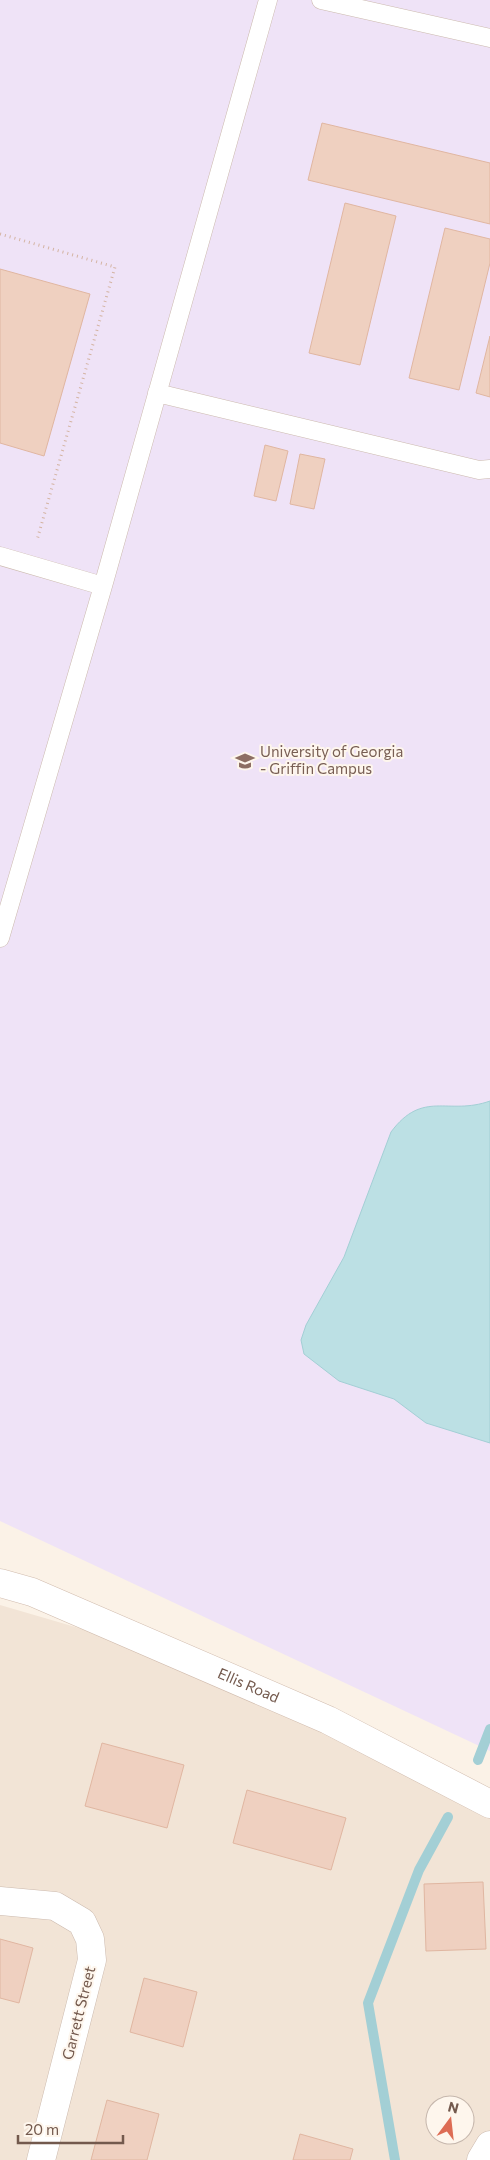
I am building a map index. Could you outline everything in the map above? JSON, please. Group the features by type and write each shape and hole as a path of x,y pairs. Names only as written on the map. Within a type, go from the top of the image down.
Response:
{"street":[{"name":"Ellis Road","path":"0,1583 32,1592 328,1720 490,1804"},
{"name":"Garrett Street","path":"0,1901 55,1906 82,1922 90,1940 92,1960 41,2160"},
{"path":"481,2160 490,2145"}],"lane":[{"path":"0,938 103,586 268,0"},
{"path":"321,0 490,38"},
{"path":"157,393 479,470 490,468"},
{"path":"0,556 103,586"}],"path":[{"path":"0,234 116,267 30,565"}],"shaded area":[{"name":"University of Georgia - Griffin Campus","path":"0,0 490,0 490,1751 0,1521"},
{"path":"0,1605 308,1695 490,1794 490,2160 0,2160"}],"water":[{"path":"490,1101 490,1443 426,1423 394,1399 339,1381 304,1354 301,1340 306,1325 344,1257 391,1132 403,1119 414,1111 425,1107 475,1105"}],"building":[{"path":"322,123 490,163 490,224 308,180"},
{"path":"345,203 396,216 360,365 309,353"},
{"path":"445,228 490,239 490,263 459,390 409,378"},
{"path":"0,269 90,294 44,456 0,443"},
{"path":"490,336 490,397 476,393"},
{"path":"265,445 288,451 276,501 254,496"},
{"path":"300,454 325,459 314,509 290,504"},
{"path":"102,1743 184,1765 167,1828 85,1806"},
{"path":"247,1790 346,1818 331,1870 233,1843"},
{"path":"483,1882 486,1949 426,1951 424,1884"},
{"path":"0,1939 33,1948 19,2003 0,1998"},
{"path":"144,1978 197,1992 183,2047 130,2032"},
{"path":"107,2100 159,2114 147,2160 91,2160"},
{"path":"300,2134 353,2149 350,2160 293,2160"}],"waterway":[{"path":"478,1760 490,1729"},
{"path":"395,2160 368,2003 419,1870 448,1817"}],"place":[{"name":"University of Georgia - Griffin Campus","path":"245,761"}]}
